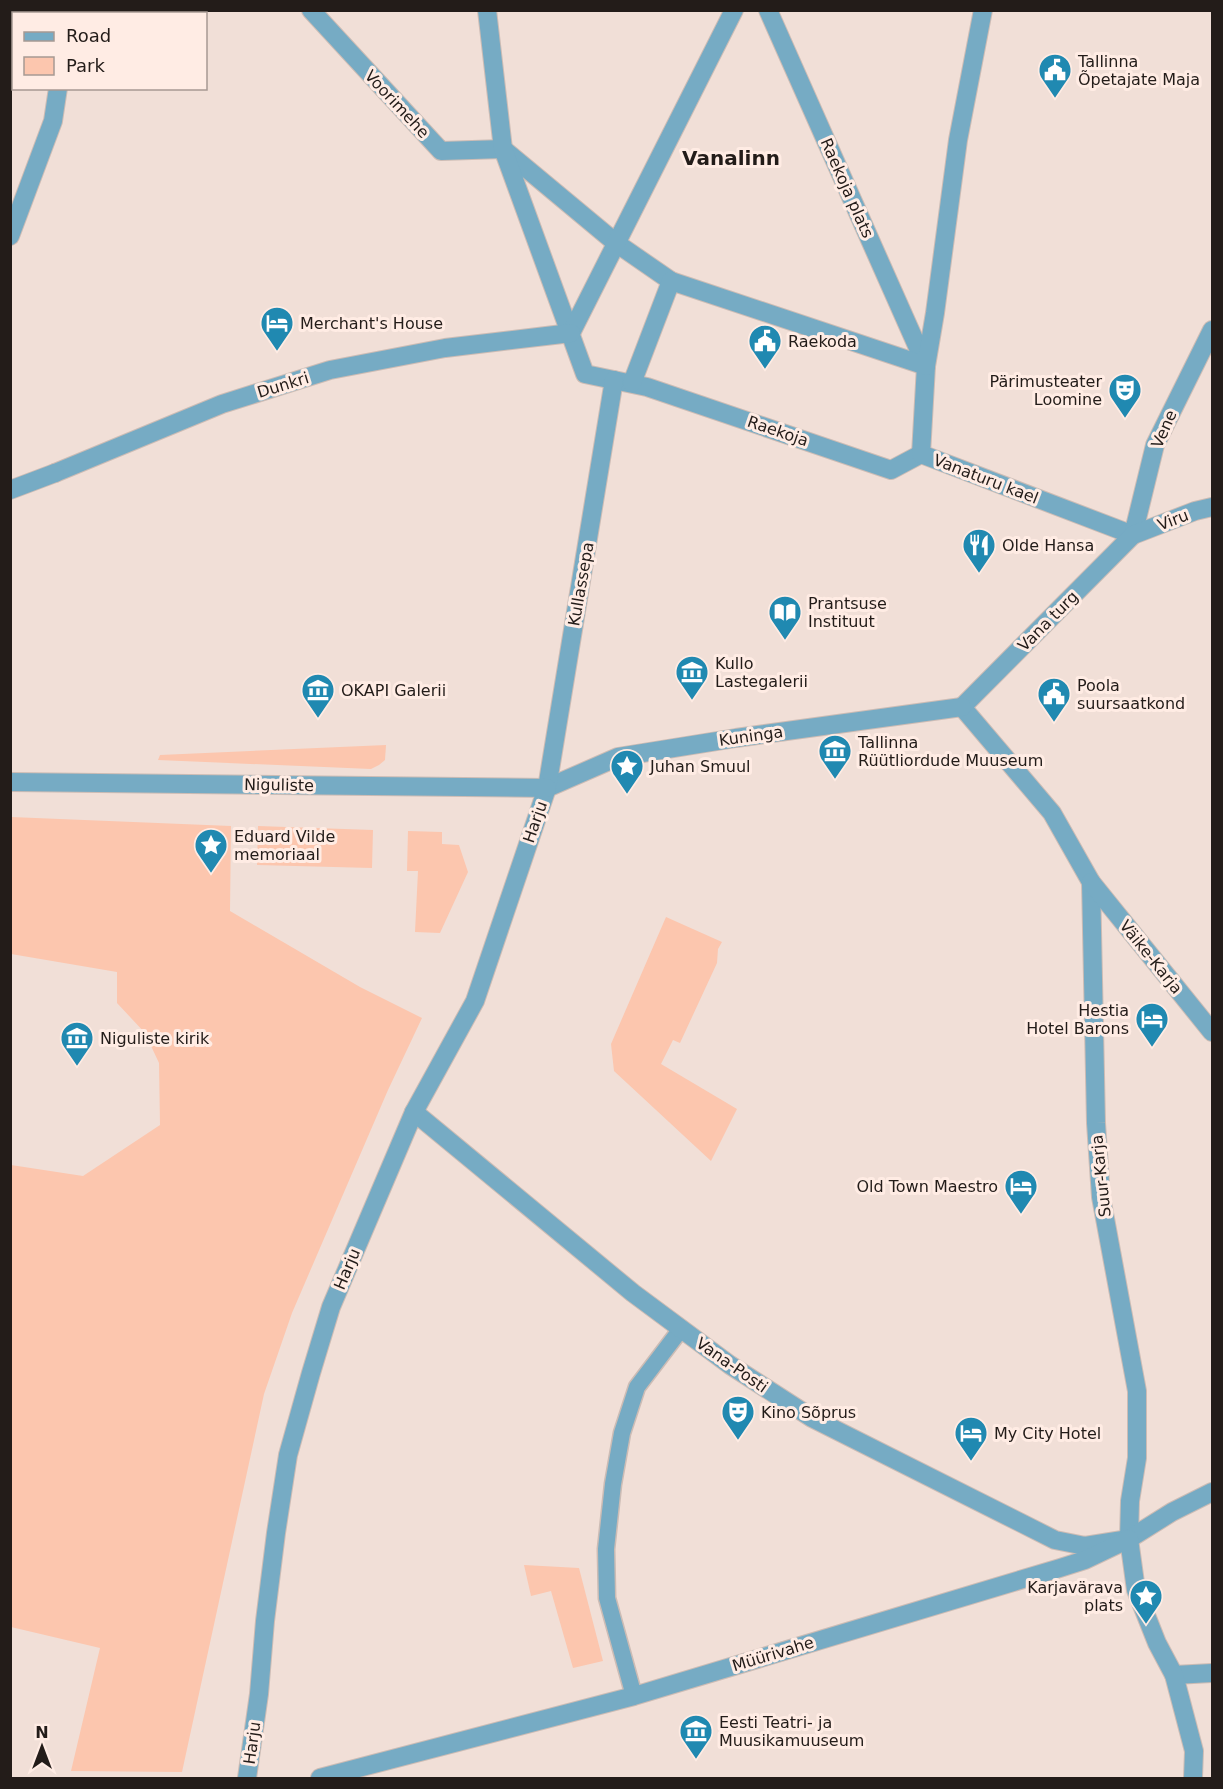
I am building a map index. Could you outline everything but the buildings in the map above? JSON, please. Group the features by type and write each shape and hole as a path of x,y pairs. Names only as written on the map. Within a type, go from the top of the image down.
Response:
{"street":[{"name":"Voorimehe","path":"311,10 441,151 503,149"},
{"path":"487,10 503,149 585,374 623,382 671,281"},
{"path":"571,333 734,10"},
{"name":"Raekoja plats","path":"768,10 926,366"},
{"path":"503,149 616,243 671,281 926,366 958,140 983,10"},
{"path":"10,236 52,121 58,90"},
{"name":"Vene","path":"1133,535 1155,445 1212,330"},
{"name":"Dunkri","path":"10,490 222,404 330,370 445,348 571,333"},
{"name":"Vanaturu kael","path":"926,366 921,454 1133,535"},
{"name":"Raekoja","path":"623,382 891,470 921,454"},
{"name":"Kullassepa","path":"547,788 623,382"},
{"name":"Viru","path":"1133,535 1195,511 1212,507"},
{"name":"Vana turg","path":"962,708 1133,535"},
{"name":"Kuninga","path":"547,788 618,757 736,738 962,708"},
{"name":"Suur-Karja","path":"962,708 1052,813 1091,882 1096,1123 1101,1197 1137,1391 1137,1458 1131,1500 1129,1539 1136,1590 1157,1643 1174,1675 1194,1751 1193,1779"},
{"name":"Niguliste","path":"10,782 547,788"},
{"name":"Harju","path":"247,1779 259,1694 266,1610 288,1455 331,1307 414,1113 475,1001 547,788"},
{"name":"Väike-Karja","path":"1091,882 1212,1032"},
{"name":"Vana-Posti","path":"414,1113 633,1293 730,1365 812,1418 1055,1540 1085,1546 1129,1539"},
{"name":"Müürivahe","path":"320,1779 634,1696 1085,1560 1129,1539 1172,1512 1212,1492"},
{"path":"1174,1675 1212,1673"}],"lane":[{"path":"634,1696 607,1598 606,1549 613,1484 622,1433 637,1387 681,1329"}],"green space":[{"path":"386,745 385,760 371,769 158,760 160,755"},
{"path":"11,817 231,826 230,911 360,987 422,1018 388,1090 292,1313 264,1394 182,1772 71,1771 100,1648 11,1627 11,1165 83,1176 160,1125 159,1063 145,1033 117,1003 117,972 11,954"},
{"path":"258,826 373,830 372,868 257,865"},
{"path":"408,831 442,832 442,844 459,845 468,872 440,933 415,932 418,871 407,871"},
{"path":"666,917 722,942 718,949 717,963 680,1043 673,1040 661,1064 737,1109 711,1161 614,1071 611,1044"},
{"path":"524,1565 579,1568 603,1661 573,1668 551,1591 531,1596"}],"place":[{"name":"Tallinna Õpetajate Maja","path":"1055,99"},
{"name":"Merchant's House","path":"277,352"},
{"name":"Raekoda","path":"765,370"},
{"name":"Pärimusteater Loomine","path":"1125,419"},
{"name":"Olde Hansa","path":"979,574"},
{"name":"Prantsuse Instituut","path":"785,641"},
{"name":"Kullo Lastegalerii","path":"692,701"},
{"name":"OKAPI Galerii","path":"318,719"},
{"name":"Poola suursaatkond","path":"1054,723"},
{"name":"Tallinna Rüütliordude Muuseum","path":"835,780"},
{"name":"Juhan Smuul","path":"627,795"},
{"name":"Eduard Vilde memoriaal","path":"211,874"},
{"name":"Hestia Hotel Barons","path":"1152,1048"},
{"name":"Niguliste kirik","path":"77,1067"},
{"name":"Old Town Maestro","path":"1021,1215"},
{"name":"Kino Sõprus","path":"738,1441"},
{"name":"My City Hotel","path":"971,1462"},
{"name":"Karjavärava plats","path":"1146,1625"},
{"name":"Eesti Teatri- ja Muusikamuuseum","path":"696,1760"}],"district":[{"name":"Vanalinn","path":"731,158"}]}
